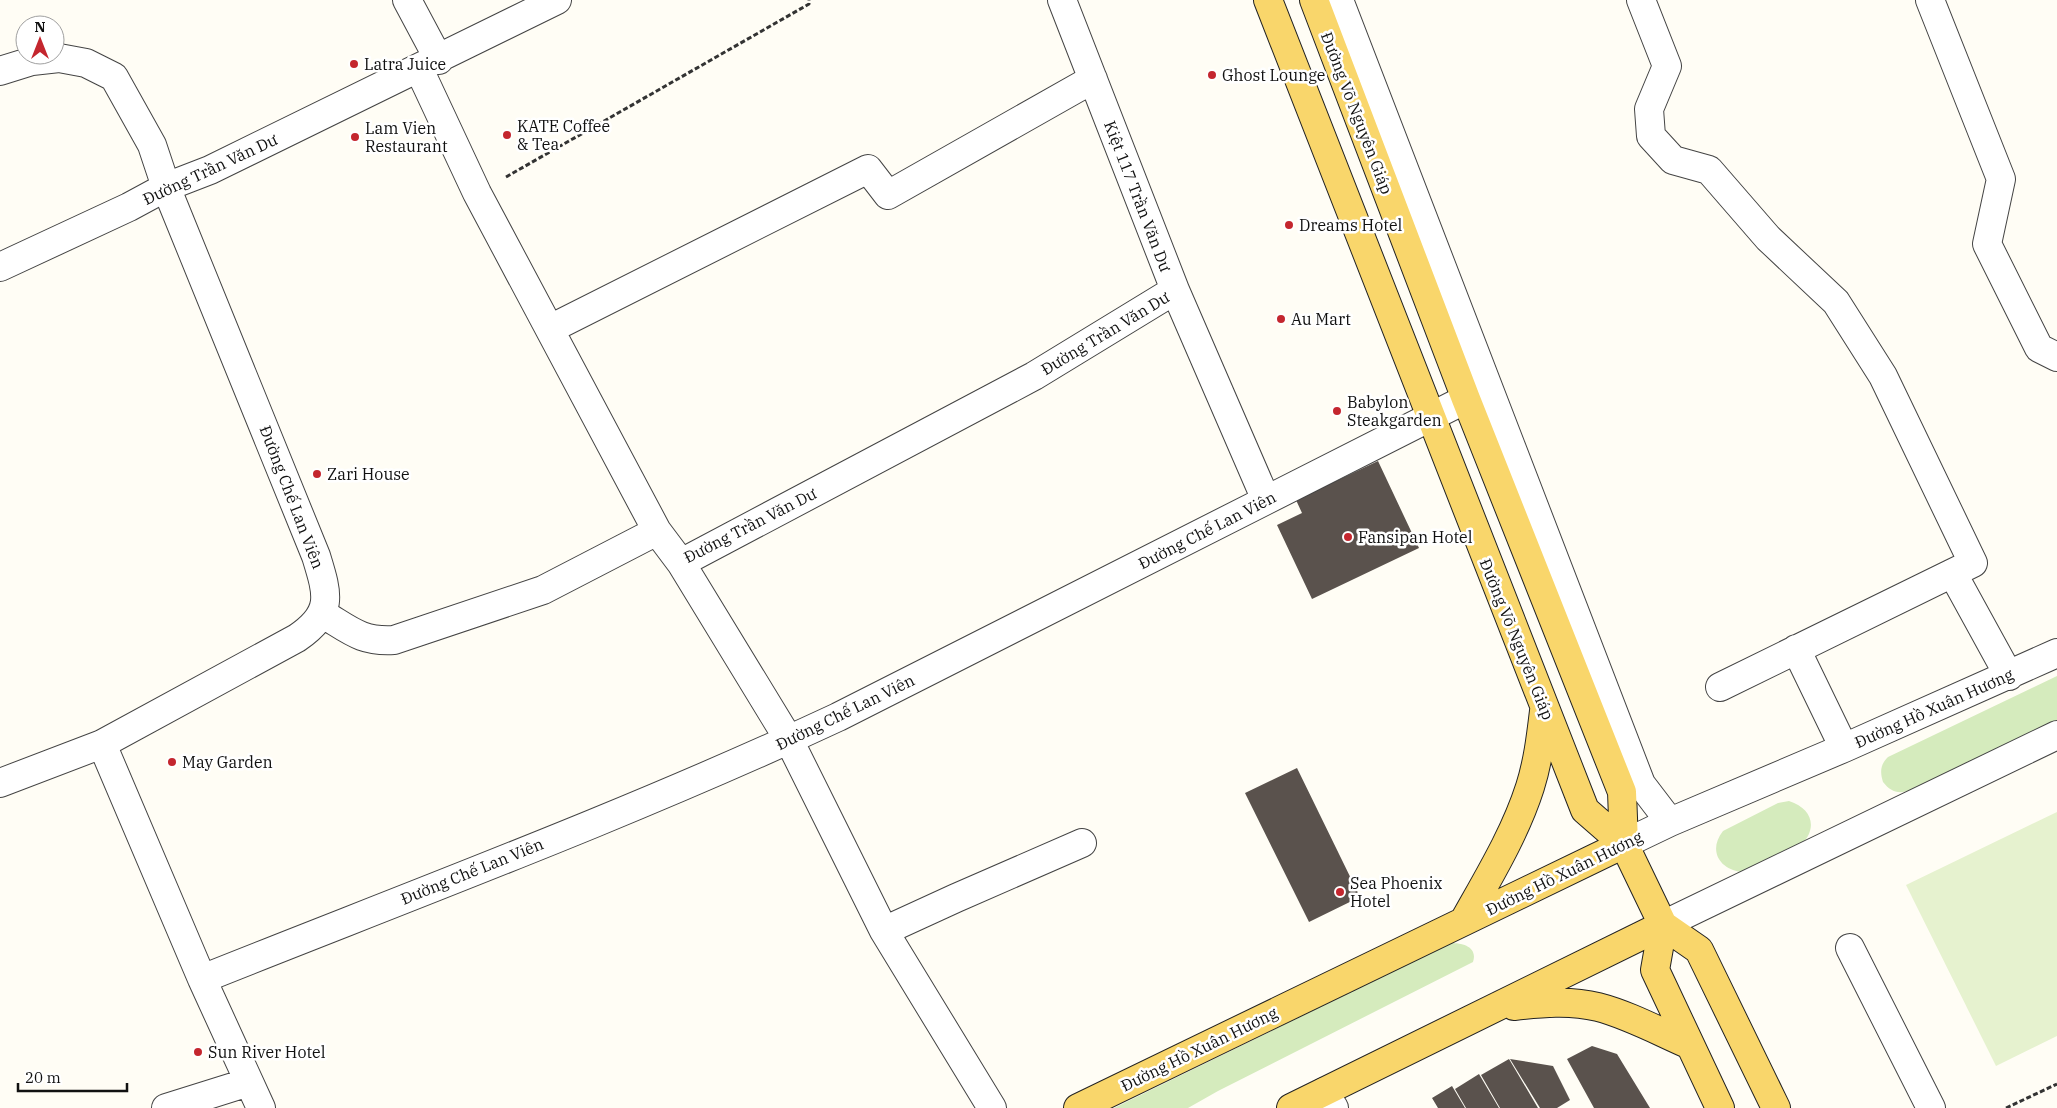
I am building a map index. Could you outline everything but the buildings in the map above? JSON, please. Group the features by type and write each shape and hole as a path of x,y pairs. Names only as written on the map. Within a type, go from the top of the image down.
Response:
{"main road":[{"name":"Đường Võ Nguyên Giáp","path":"1268,0 1585,810 1624,844 1663,925 1699,950 1776,1108"},
{"name":"Đường Võ Nguyên Giáp","path":"1314,0 1466,399 1622,792 1624,844"},
{"path":"1464,921 1494,868 1530,787 1539,749 1545,710"},
{"name":"Đường Hồ Xuân Hương","path":"1078,1108 1624,844"},
{"path":"1291,1108 1329,1100 1497,1007 1663,925"},
{"path":"1663,925 1655,970 1720,1108"},
{"path":"1497,1007 1552,1002 1597,1007 1690,1045"}],"street":[{"path":"407,0 429,64"},
{"name":"Đường Trần Văn Dư","path":"0,267 129,207 166,187 210,170 558,0"},
{"name":"Kiệt 117 Trần Văn Dư","path":"1062,0 1175,290 1266,500"},
{"path":"1339,0 1642,784 1670,822"},
{"path":"1641,0 1667,66 1649,109 1651,136 1673,160 1709,170 1768,238 1836,302 1883,376 1973,563 1720,687"},
{"path":"1930,0 2001,179 1987,244 2039,348 2057,357"},
{"name":"Đường Chế Lan Viên","path":"0,71 32,61 59,58 86,62 114,77 152,145 166,187 316,556 325,594 323,614"},
{"name":"Đường Trần Văn Dư","path":"429,64 477,193 658,532 681,563 1034,376 1175,290"},
{"path":"550,329 868,169 888,195 1093,79"},
{"name":"Đường Chế Lan Viên","path":"202,979 622,811 789,740 838,717 1466,399"},
{"path":"0,783 102,744 297,638 311,629 323,614 361,638 376,641 394,640 543,590 658,532"},
{"path":"681,563 789,740 884,931 992,1108"},
{"path":"1953,574 2008,676"},
{"path":"1796,649 1844,748"},
{"name":"Đường Hồ Xuân Hương","path":"1624,844 1670,822 1844,748 2057,653"},
{"path":"1663,925 2057,735"},
{"path":"102,744 202,979 261,1108"},
{"path":"884,931 1082,843"},
{"path":"1850,948 1931,1108"},
{"path":"166,1108 249,1082"}],"path":[{"path":"477,193 809,4 809,0"},
{"path":"2006,1108 2057,1084"}],"green space":[{"path":"2057,676 2057,720 1908,791 1894,791 1883,782 1881,769 1888,757"},
{"path":"1789,801 1804,809 1810,821 1809,834 1799,847 1741,872 1733,870 1722,863 1716,852 1716,845 1723,831 1778,803"},
{"path":"2057,812 2057,1036 1996,1066 1906,885"},
{"path":"1451,943 1465,945 1471,949 1474,957 1473,962 1188,1108 1114,1108"}],"place":[{"name":"Latra Juice","path":"354,64"},
{"name":"Ghost Lounge","path":"1212,75"},
{"name":"KATE Coffee & Tea","path":"507,135"},
{"name":"Lam Vien Restaurant","path":"355,137"},
{"name":"Dreams Hotel","path":"1289,225"},
{"name":"Au Mart","path":"1281,319"},
{"name":"Babylon Steakgarden","path":"1337,411"},
{"name":"Zari House","path":"317,474"},
{"name":"Fansipan Hotel","path":"1348,537"},
{"name":"May Garden","path":"172,762"},
{"name":"Sea Phoenix Hotel","path":"1340,892"},
{"name":"Sun River Hotel","path":"198,1052"}]}
